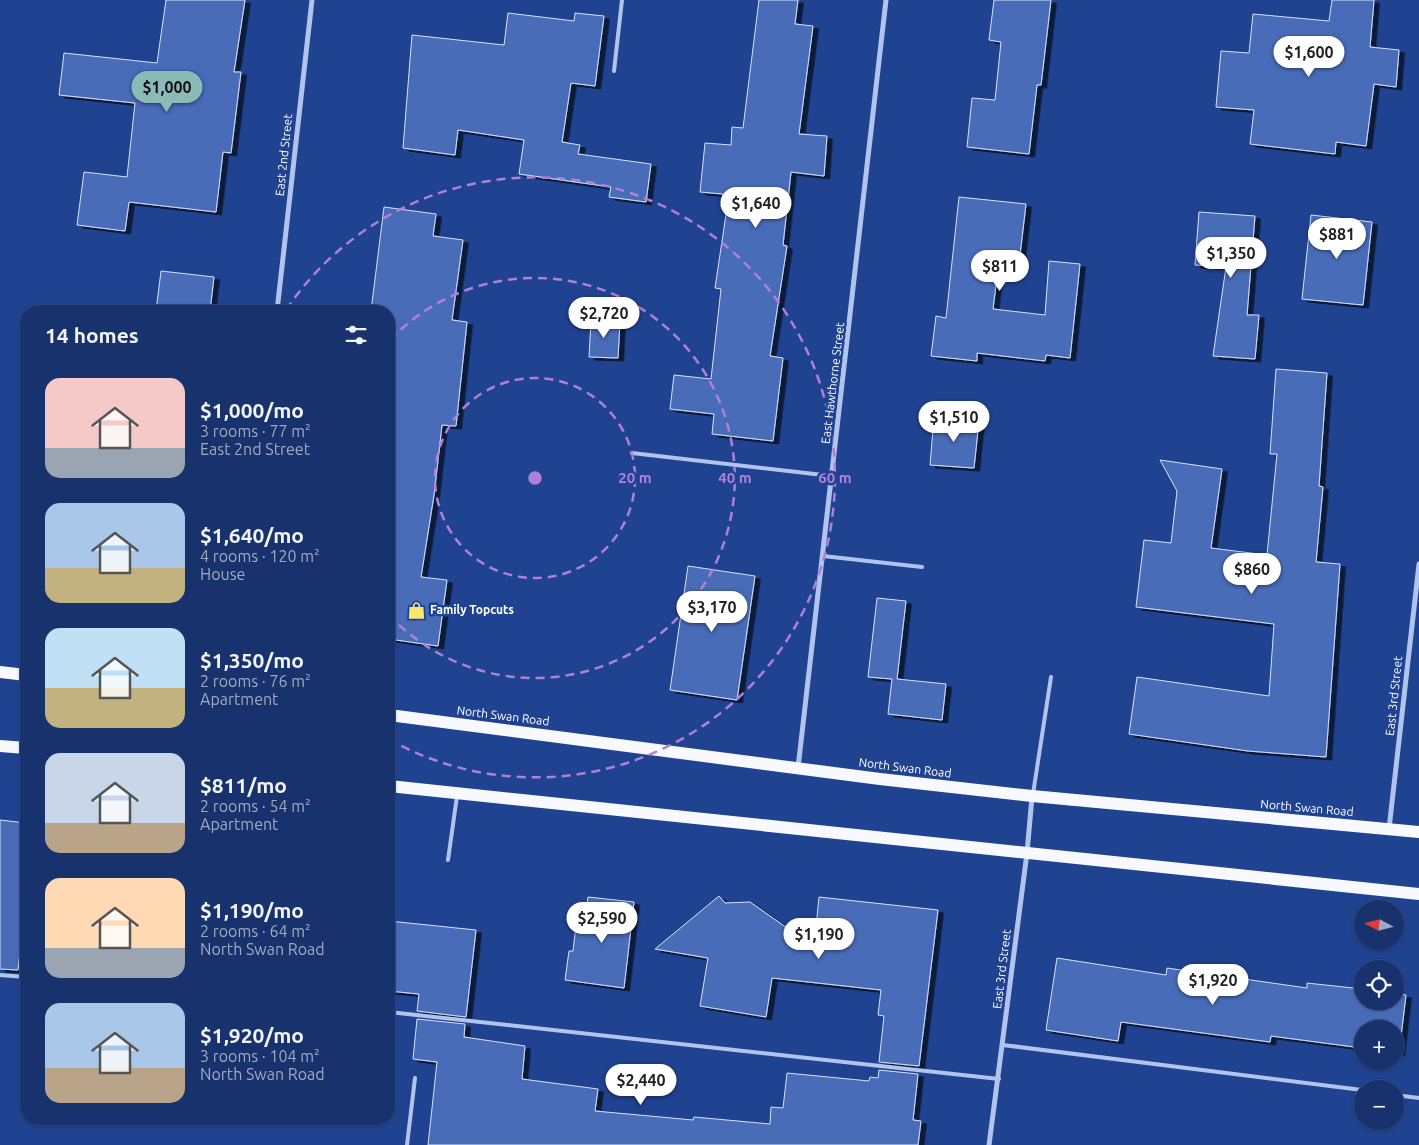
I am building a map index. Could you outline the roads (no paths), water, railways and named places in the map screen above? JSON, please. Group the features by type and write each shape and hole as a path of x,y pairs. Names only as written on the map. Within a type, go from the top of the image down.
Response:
{"main road":[{"path":"0,672 20,674"},
{"name":"North Swan Road","path":"395,716 880,779 1032,796 1419,832"},
{"path":"0,746 20,748"},
{"path":"395,787 1419,894"}],"street":[{"name":"East 2nd Street","path":"278,305 312,0"},
{"name":"East Hawthorne Street","path":"798,768 886,0"},
{"name":"East 3rd Street","path":"1390,829 1419,564"},
{"name":"East 3rd Street","path":"989,1145 1027,853 1032,796"}],"lane":[{"path":"614,71 622,0"},
{"path":"632,453 832,476"},
{"path":"823,556 922,567"},
{"path":"1032,796 1051,677"},
{"path":"448,860 458,793"},
{"path":"0,975 20,977"},
{"path":"395,1013 999,1079"},
{"path":"1003,1045 1354,1089"},
{"path":"407,1145 415,1078"},
{"path":"1404,1096 1419,1098"}],"place":[{"name":"Family Topcuts","path":"416,610"}]}
